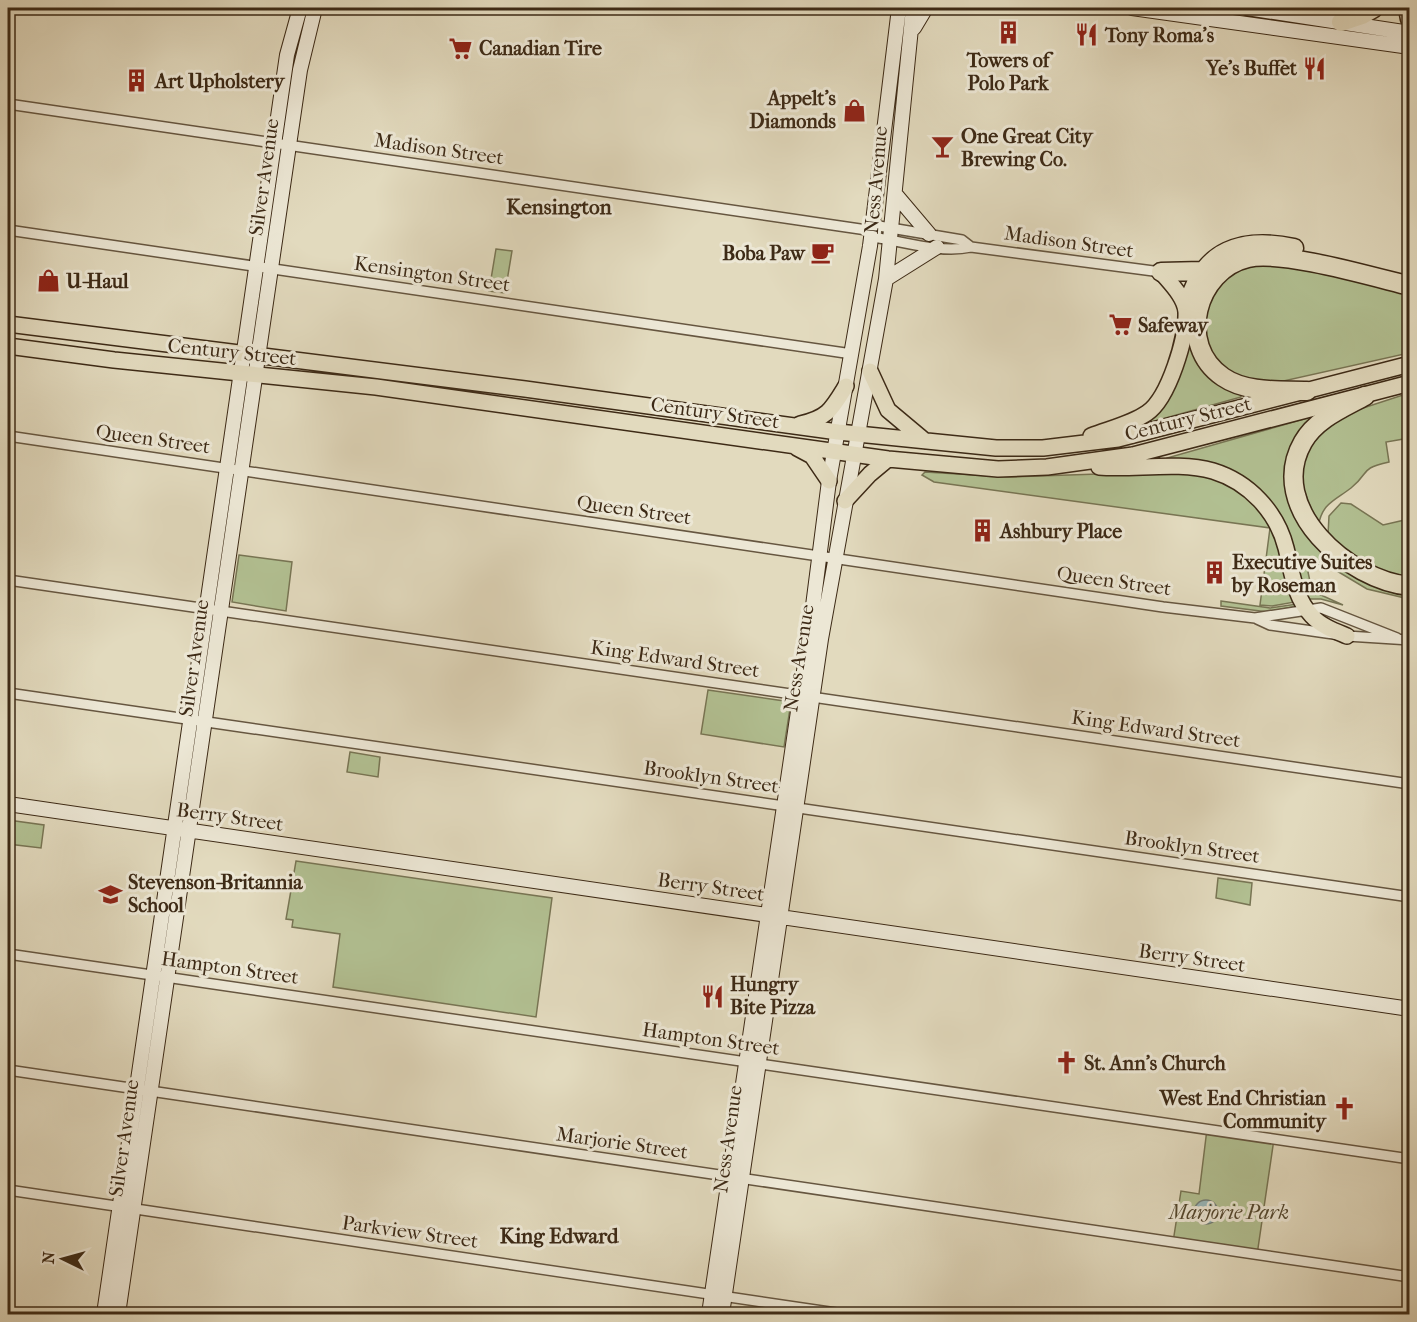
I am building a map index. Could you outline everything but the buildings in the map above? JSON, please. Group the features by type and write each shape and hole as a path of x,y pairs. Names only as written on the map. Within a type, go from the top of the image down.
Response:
{"highway":[{"path":"1341,22 1374,8"},
{"path":"1408,8 1410,19"},
{"path":"1186,311 1202,271 1227,252 1259,243 1347,259 1394,273 1410,273"},
{"path":"1307,391 1246,386 1223,377 1211,366 1202,352 1196,324 1199,305 1212,279 1240,261 1267,256 1410,286"},
{"path":"1161,272 1202,271"},
{"path":"1365,396 1322,421 1303,441 1296,461 1297,494 1310,523 1324,544 1337,556 1368,575 1410,586"}],"main road":[{"path":"1064,446 1135,420 1158,404 1173,374 1186,311 1177,292 1161,272"},
{"name":"Century Street","path":"8,324 838,432 928,443 1018,448 1064,446 1146,433 1410,364"},
{"name":"Century Street","path":"8,346 477,400 834,452 991,469 1069,465 1179,445 1410,383"},
{"path":"870,370 888,410 906,428 928,443"},
{"path":"792,426 818,420 830,411 846,386"},
{"path":"795,446 812,456 829,481"},
{"path":"845,501 870,474 888,459"},
{"path":"1069,465 1121,469 1198,468 1213,471 1236,481 1261,501 1279,526 1294,583 1306,609 1320,623 1347,636"}],"street":[{"name":"Silver Avenue","path":"118,1314 134,1209 153,975 173,828 287,55 300,8"},
{"name":"Silver Avenue","path":"104,1314 119,1207 167,977 288,145 300,70 315,8"},
{"path":"892,8 896,27"},
{"name":"Ness Avenue","path":"709,1314 718,1296 753,1063 806,697 818,556 852,354 899,8"},
{"name":"Ness Avenue","path":"806,697 836,558 886,279 913,8"},
{"path":"909,38 926,8"},
{"path":"1132,8 1410,47"},
{"path":"1247,8 1410,33"},
{"name":"Madison Street","path":"8,104 870,231 892,234 929,234 962,240 971,247"},
{"path":"896,195 929,234"},
{"name":"Kensington Street","path":"8,230 852,354"},
{"name":"Madison Street","path":"892,234 937,247 962,249 971,247 1161,272"},
{"path":"886,279 937,247"},
{"name":"Queen Street","path":"8,436 1255,618 1306,609 1329,609 1397,638"},
{"name":"King Edward Street","path":"8,580 1410,784"},
{"name":"Queen Street","path":"1255,618 1270,625 1347,636 1410,640"},
{"name":"Brooklyn Street","path":"8,693 1410,897"},
{"name":"Berry Street","path":"8,804 1410,1009"},
{"name":"Hampton Street","path":"8,954 1410,1159"},
{"name":"Marjorie Street","path":"8,1070 1410,1277"},
{"name":"Parkview Street","path":"8,1190 843,1314"},
{"name":"Ness Avenue","path":"718,1296 722,1314"}],"green space":[{"path":"496,249 512,251 505,293 489,291"},
{"path":"1228,261 1193,335 1240,392 1241,397 1137,426 1146,418 1188,323"},
{"path":"1256,261 1409,290 1409,353 1266,385 1241,378 1222,369 1211,357 1206,347 1203,325 1206,303 1220,280"},
{"path":"1409,393 1409,438 1386,442 1389,462 1369,469 1357,483 1330,503 1322,513 1318,527 1298,474 1314,433 1354,411"},
{"path":"1311,417 1313,423 1298,440 1308,529 1409,590 1409,599 1367,589 1327,565 1318,564 1308,572 1312,591 1343,605 1321,599 1305,599 1257,491 1167,463 1167,458"},
{"path":"1189,471 1229,482 1270,518 1295,602 1272,606 1260,605 1270,528 934,482 922,475 925,472 1008,477"},
{"path":"1341,503 1351,504 1383,525 1409,519 1409,581 1372,572 1328,535 1329,516"},
{"path":"239,555 292,562 286,611 232,602"},
{"path":"1221,601 1270,608 1297,604 1298,606 1268,612 1221,606"},
{"path":"708,690 791,702 784,747 701,734"},
{"path":"350,752 380,757 378,777 347,772"},
{"path":"8,820 44,825 41,848 8,844"},
{"path":"296,861 552,898 536,1017 333,987 340,934 292,927 293,920 286,919"},
{"path":"1218,878 1252,883 1250,905 1216,898"},
{"name":"Marjorie Park","path":"1207,1129 1274,1139 1257,1255 1173,1242 1181,1191 1199,1194"}],"water":[{"path":"1206,1200 1214,1204 1218,1212 1214,1220 1206,1224 1198,1220 1194,1212 1198,1204"}],"place":[{"name":"Towers of Polo Park","path":"1008,33"},
{"name":"Tony Roma's","path":"1087,35"},
{"name":"Canadian Tire","path":"461,48"},
{"name":"Ye's Buffet","path":"1315,68"},
{"name":"Art Upholstery","path":"137,81"},
{"name":"Appelt's Diamonds","path":"854,110"},
{"name":"One Great City Brewing Co.","path":"943,147"},
{"name":"Boba Paw","path":"823,253"},
{"name":"U-Haul","path":"48,281"},
{"name":"Safeway","path":"1120,325"},
{"name":"Ashbury Place","path":"982,531"},
{"name":"Executive Suites by Roseman","path":"1214,573"},
{"name":"Stevenson-Britannia School","path":"110,894"},
{"name":"Hungry Bite Pizza","path":"712,996"},
{"name":"St. Ann's Church","path":"1066,1063"},
{"name":"West End Christian Community","path":"1344,1109"}],"district":[{"name":"Kensington","path":"559,207"},
{"name":"King Edward","path":"559,1236"}]}
